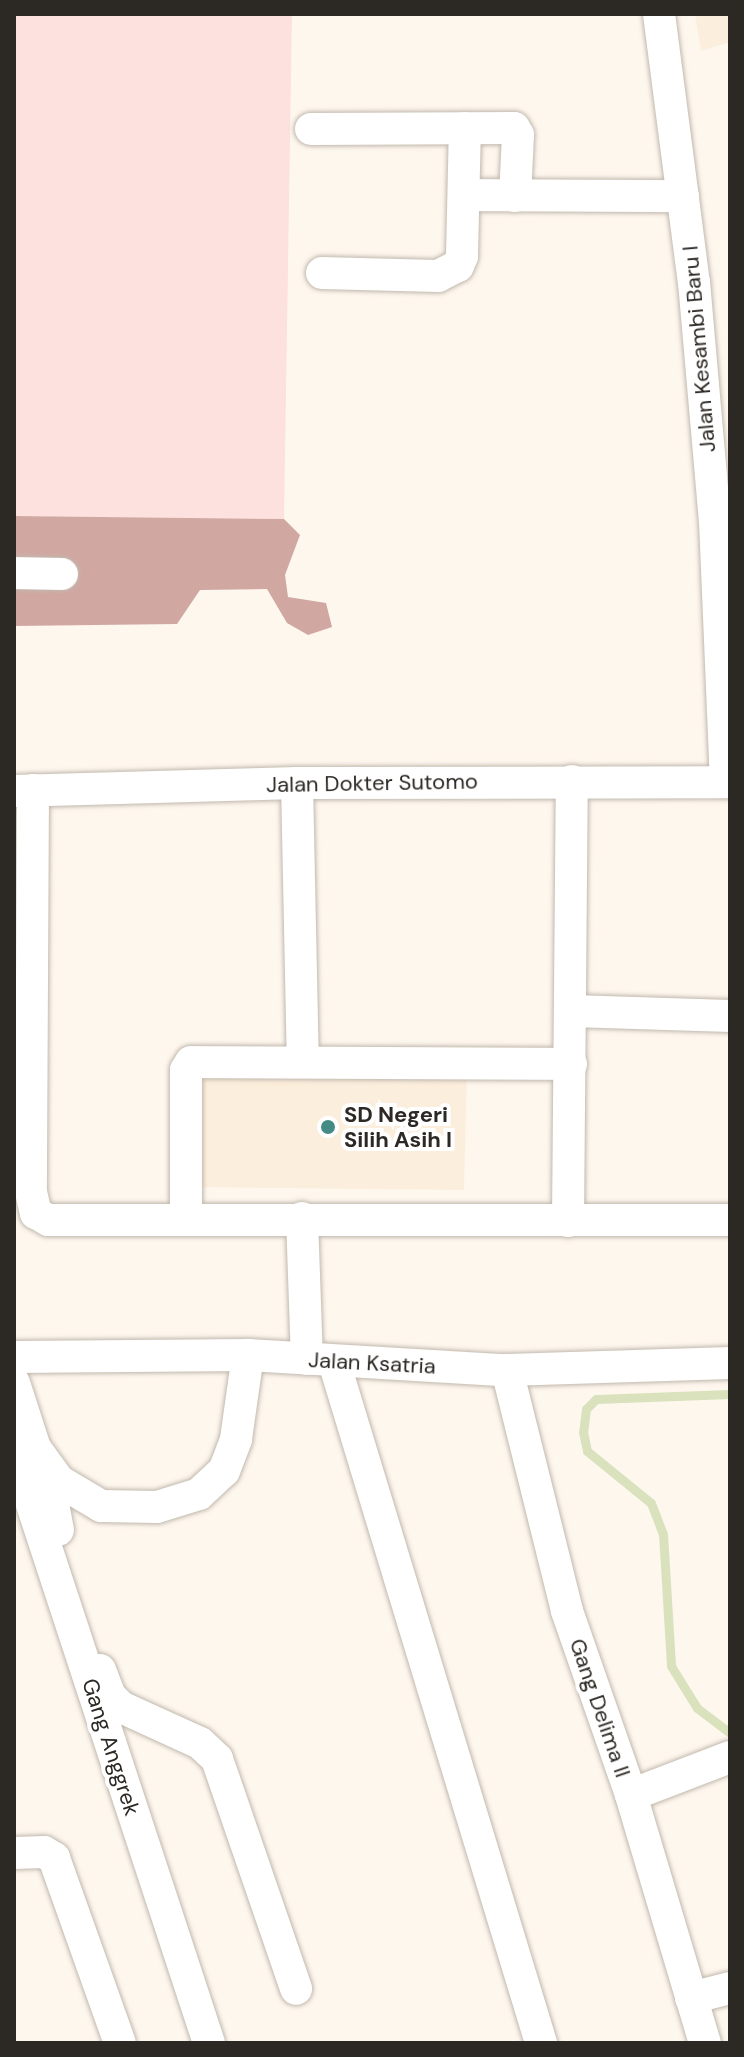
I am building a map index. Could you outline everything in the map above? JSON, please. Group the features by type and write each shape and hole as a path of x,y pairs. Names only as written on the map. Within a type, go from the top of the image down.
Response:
{"street":[{"name":"Jalan Kesambi Baru I","path":"659,14 683,196 715,521 728,782"},
{"path":"311,129 465,128 518,131 515,196"},
{"path":"322,273 448,274 462,256 465,128"},
{"path":"464,195 683,196"},
{"path":"14,573 62,574"},
{"path":"568,1221 572,781"},
{"name":"Jalan Dokter Sutomo","path":"24,790 297,783 728,782"},
{"path":"297,783 303,1059"},
{"path":"24,790 23,1206 48,1220 730,1220"},
{"path":"572,1011 730,1016"},
{"path":"186,1218 188,1064 303,1059 571,1064"},
{"path":"302,1218 320,1361 541,2043"},
{"path":"46,1466 72,1492 101,1506 157,1507 199,1494 213,1484 232,1454 248,1355"},
{"name":"Jalan Ksatria","path":"14,1357 248,1355 507,1370 730,1363"},
{"name":"Gang Delima II","path":"507,1370 567,1611 631,1795 705,2043"},
{"path":"14,1383 46,1466 63,1557 110,1696 121,1707 200,1743 217,1759 296,1989"},
{"name":"Gang Anggrek","path":"14,1450 209,2043"},
{"path":"631,1795 730,1757"},
{"path":"14,1853 44,1852 54,1858 120,2043"},
{"path":"691,1998 730,1988"}],"shaded area":[{"path":"14,14 292,14 284,519 14,516"},
{"path":"695,14 730,14 730,42 701,51"},
{"path":"14,516 284,519 300,535 285,575 288,597 326,603 332,627 308,635 287,623 267,589 200,590 177,624 14,626"},
{"name":"SD Negeri Silih Asih I","path":"190,1064 467,1067 464,1190 189,1187"}],"waterway":[{"path":"730,1394 596,1399 586,1409 583,1432 587,1451 651,1503 663,1534 671,1666 697,1708 730,1733"}],"place":[{"name":"SD Negeri Silih Asih I","path":"328,1127"}]}
